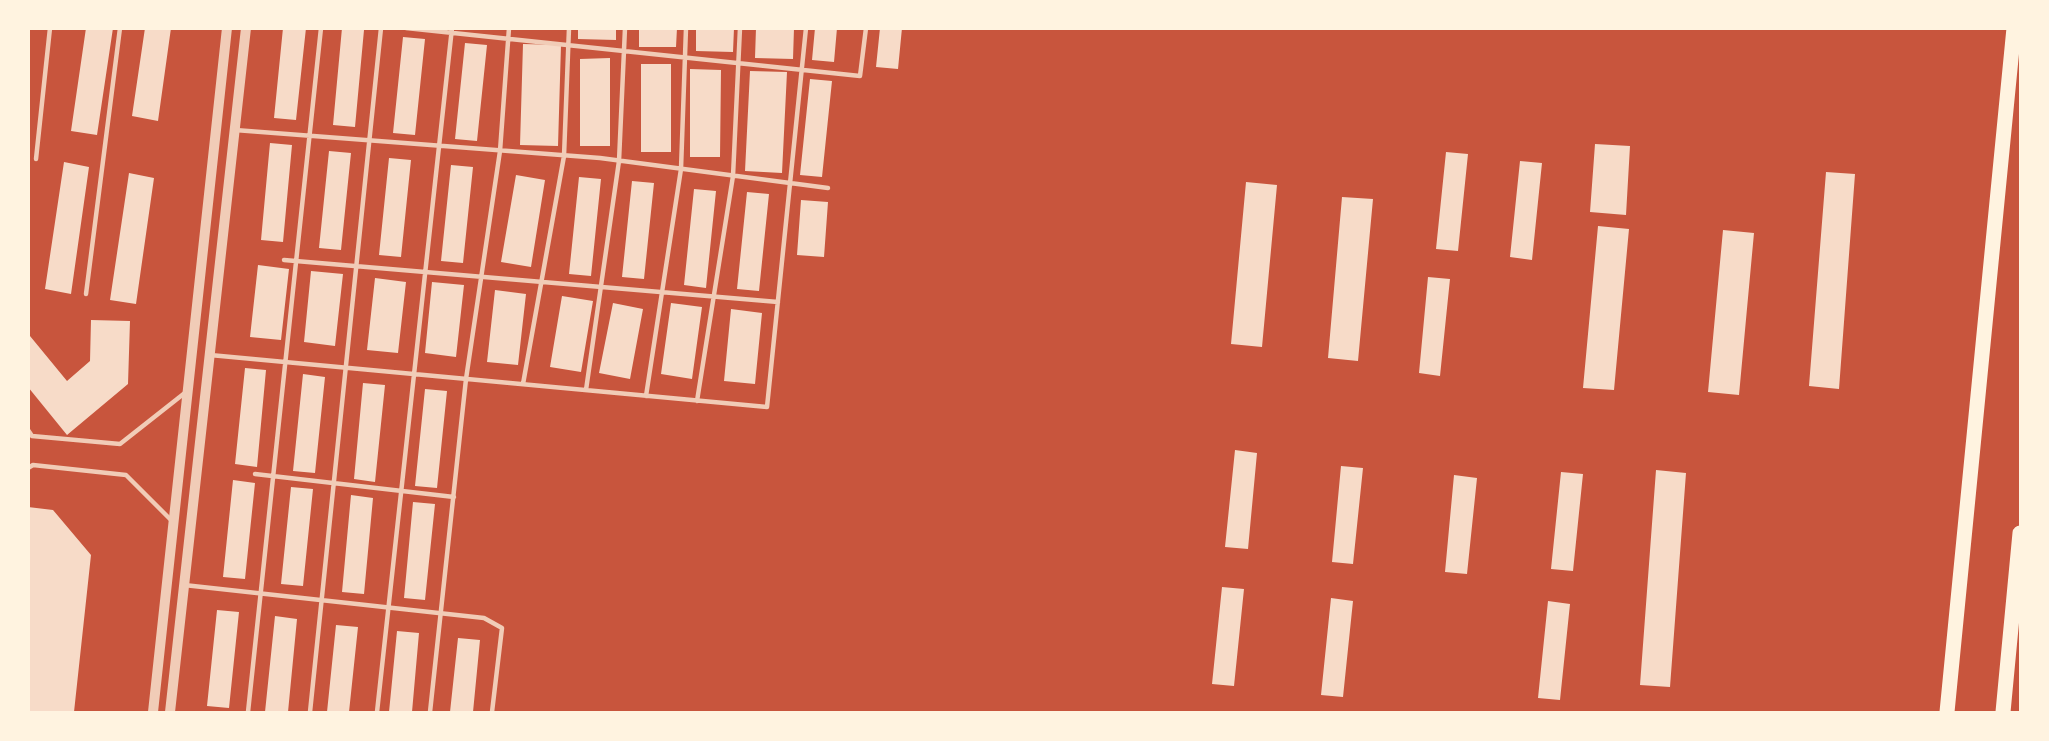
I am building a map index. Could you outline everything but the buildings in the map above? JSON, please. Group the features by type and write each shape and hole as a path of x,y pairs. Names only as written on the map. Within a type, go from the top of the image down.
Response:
{"main road":[{"path":"1947,712 2014,28"},
{"path":"2003,712 2020,533"}],"street":[{"path":"153,712 227,28"},
{"path":"170,712 246,28"}],"lane":[{"path":"36,159 50,28"},
{"path":"86,294 120,28"},
{"path":"248,712 321,28"},
{"path":"310,712 381,28"},
{"path":"406,28 860,76 866,28"},
{"path":"430,712 466,379 500,151 509,28"},
{"path":"523,384 564,156 569,28"},
{"path":"586,390 619,161 625,28"},
{"path":"646,396 681,169 687,28"},
{"path":"697,401 733,176 740,28"},
{"path":"210,355 767,407 806,28"},
{"path":"377,712 451,31"},
{"path":"235,130 619,161 828,188"},
{"path":"284,260 778,302"},
{"path":"28,430 32,436 120,444 188,390"},
{"path":"28,468 33,465 126,475 173,522"},
{"path":"255,474 454,497"},
{"path":"184,585 484,618 502,628 492,712"}]}
